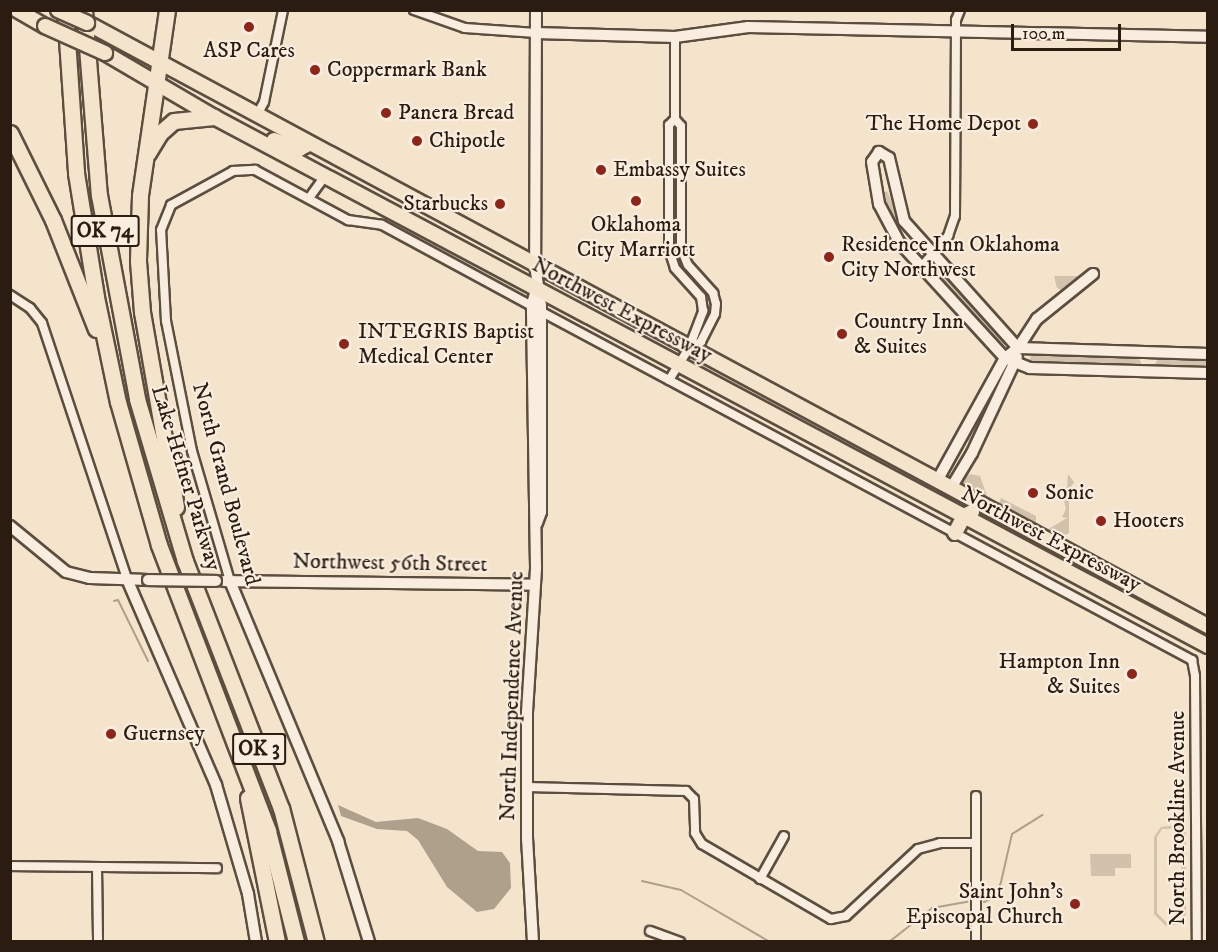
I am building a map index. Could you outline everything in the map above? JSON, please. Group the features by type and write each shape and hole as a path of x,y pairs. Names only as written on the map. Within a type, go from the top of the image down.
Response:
{"highway":[{"name":"Northwest Expressway","path":"17,10 45,26 105,53 214,117 1208,646"},
{"name":"Northwest Expressway","path":"58,10 159,60 366,175 1208,626"},
{"name":"Lake Hefner Parkway","path":"64,10 76,173 106,350 159,545 235,739 272,845 296,942"},
{"name":"Lake Hefner Parkway","path":"84,10 99,195 123,334 147,437 185,561 269,773 308,902 316,942"},
{"path":"159,60 167,10"},
{"name":"OK 3","path":"159,60 138,238 142,312 185,561"},
{"path":"147,155 160,133 174,121 214,117"},
{"path":"235,127 299,149 309,144"},
{"name":"OK 3","path":"10,133 49,211 81,297 106,350"},
{"path":"326,175 337,171 366,175"},
{"path":"926,496 951,489"},
{"path":"955,533 964,516 985,506"},
{"path":"235,739 277,942"},
{"path":"308,902 323,942"}],"street":[{"path":"257,115 264,102 283,10"},
{"path":"414,10 465,28 536,33 675,37 728,27 1208,37"},
{"name":"North Independence Avenue","path":"533,942 527,787 528,672 536,585 537,523 533,511 537,287 535,265 537,10"},
{"path":"922,266 948,236 955,216 956,32 960,10"},
{"path":"675,37 675,118 681,126 683,254 713,293 715,314 701,342 688,348"},
{"path":"669,380 688,348 704,311 701,297 675,268 671,255 669,125 675,118"},
{"path":"1020,349 904,221 889,158 879,152 872,162 879,204 899,242 1005,358 1030,368 1208,373"},
{"name":"North Grand Boulevard","path":"309,198 262,173 243,169 171,205 163,217 161,284 192,451 230,581 338,842 369,942"},
{"path":"309,198 326,175"},
{"name":"Northwest Expressway","path":"309,198 348,220 381,225 1185,655 1195,667 1195,693"},
{"path":"671,255 683,254"},
{"path":"951,489 972,453 1017,364 1020,349 1037,319 1093,274"},
{"path":"694,290 704,281"},
{"path":"10,295 30,308 42,323 127,579 216,785 248,894 256,942"},
{"path":"937,481 1005,358 1020,349 1208,354"},
{"path":"1148,372 1149,353"},
{"path":"957,445 972,453"},
{"name":"Northwest 56th Street","path":"10,526 66,572 90,578 536,585"},
{"name":"North Brookline Avenue","path":"1195,693 1197,942"},
{"path":"527,787 687,791 694,799 695,833 702,844 824,917 842,919 918,849 939,843 976,843"},
{"path":"976,796 976,942"},
{"path":"760,879 784,836"},
{"path":"10,866 217,868"},
{"path":"97,867 98,942"},
{"path":"650,931 680,942"}],"shaded area":[{"path":"887,191 899,217 893,221 888,218 882,194"},
{"path":"932,268 940,268 1005,340 1003,347"},
{"path":"1054,276 1083,276 1063,291 1057,288"},
{"path":"1033,354 1138,356 1142,365 1034,365 1028,361"},
{"path":"1160,356 1207,357 1207,368 1161,367 1155,364"},
{"path":"1006,369 971,444 965,438"},
{"path":"970,474 980,476 987,496 964,487 962,479"},
{"path":"1068,474 1074,482 1069,490 1069,533 1059,539 1047,530 1067,518 1062,517 1066,509 1062,492 1067,487"},
{"path":"1001,498 1036,516 1036,523 998,506"},
{"path":"338,805 376,822 418,818 447,829 478,851 502,852 510,863 511,888 494,909 477,912 447,887 418,840 407,831 377,829 341,816"},
{"path":"1180,825 1186,833 1186,914 1181,924 1166,926 1154,914 1154,837 1161,827","holes":["1180,828 1183,914 1179,921 1167,923 1157,913 1157,837 1162,829"]},
{"path":"1090,854 1131,854 1131,868 1115,868 1115,876 1091,876"}],"waterway":[{"path":"114,601 118,600 148,661"},
{"path":"984,902 995,897 1001,882 1012,834 1043,815"},
{"path":"642,881 681,890 770,942"},
{"path":"889,942 932,908 967,902"}],"place":[{"name":"ASP Cares","path":"249,27"},
{"name":"Coppermark Bank","path":"315,70"},
{"name":"Panera Bread","path":"386,113"},
{"name":"The Home Depot","path":"1033,124"},
{"name":"Chipotle","path":"417,141"},
{"name":"Embassy Suites","path":"601,170"},
{"name":"Oklahoma City Marriott","path":"636,201"},
{"name":"Starbucks","path":"500,204"},
{"name":"Residence Inn Oklahoma City Northwest","path":"829,257"},
{"name":"Country Inn & Suites","path":"842,334"},
{"name":"INTEGRIS Baptist Medical Center","path":"344,344"},
{"name":"Sonic","path":"1033,493"},
{"name":"Hooters","path":"1101,521"},
{"name":"Hampton Inn & Suites","path":"1132,674"},
{"name":"Guernsey","path":"111,734"},
{"name":"Saint John's Episcopal Church","path":"1075,904"}]}
